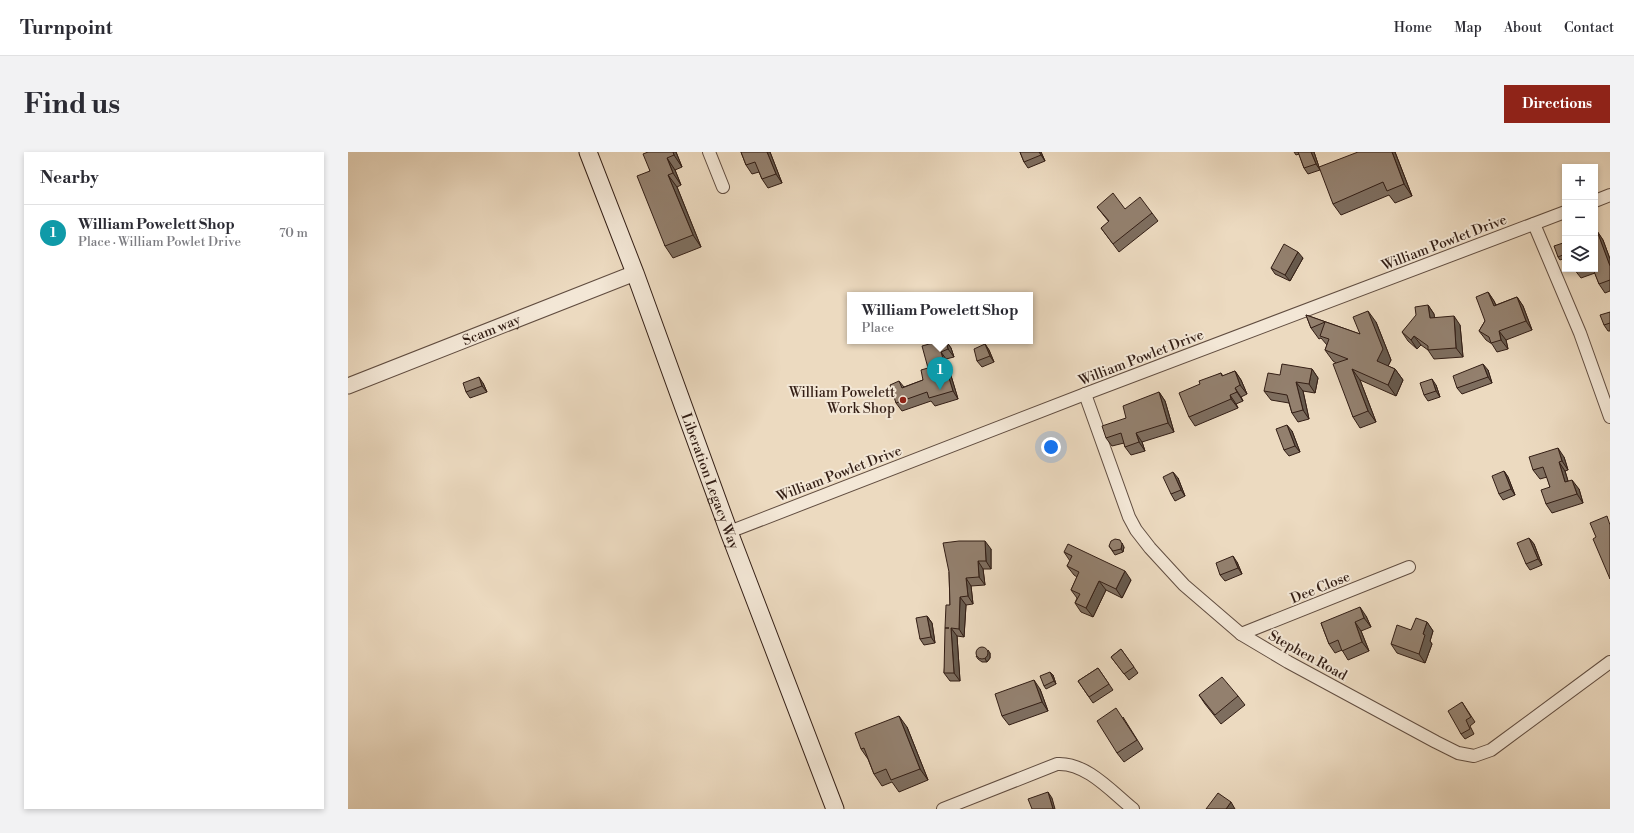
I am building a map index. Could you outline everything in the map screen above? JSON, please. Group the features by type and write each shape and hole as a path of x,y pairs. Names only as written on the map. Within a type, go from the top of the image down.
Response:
{"main road":[{"name":"Liberation Legacy Way","path":"588,152 635,273 729,532 835,809"}],"street":[{"path":"709,152 723,187"},
{"path":"1598,200 1610,195"},
{"name":"William Powlet Drive","path":"729,532 1085,394 1562,213"},
{"path":"1534,224 1580,333 1610,417"},
{"name":"Scam way","path":"348,386 635,273"},
{"name":"Stephen Road","path":"1085,394 1129,517 1136,530 1184,585 1241,634 1288,662 1458,753 1474,756 1491,750 1610,662"},
{"name":"Dee Close","path":"1241,634 1409,567"},
{"path":"943,809 1057,764 1067,763 1087,772 1133,809"}],"building":[{"path":"648,152 673,152 674,155 667,158 673,173 668,175 693,235 665,246 637,176 650,171 643,154"},
{"path":"741,152 767,152 776,174 762,179 755,162 746,165"},
{"path":"1020,152 1039,152 1041,155 1024,162"},
{"path":"1298,152 1311,152 1316,164 1304,168"},
{"path":"1358,152 1392,152 1404,184 1387,191 1383,182 1333,204 1319,167"},
{"path":"1113,193 1125,209 1140,197 1152,213 1113,244 1101,228 1109,221 1097,207"},
{"path":"1598,234 1610,266 1610,280 1599,284 1594,272 1598,272"},
{"path":"1562,243 1562,255 1558,257 1554,246"},
{"path":"1284,244 1298,252 1285,275 1271,268"},
{"path":"1488,292 1494,306 1517,297 1526,321 1499,331 1501,340 1491,343 1489,337 1479,331 1485,321 1476,297"},
{"path":"1428,305 1430,318 1454,316 1456,348 1428,350 1428,346 1414,336 1411,340 1402,332 1416,315 1415,307"},
{"path":"1368,311 1383,349 1377,361 1395,369 1388,385 1352,369 1368,411 1353,417 1333,364 1348,359 1325,350 1329,339 1320,336 1325,322 1311,328 1306,315 1360,334 1353,317"},
{"path":"1610,312 1610,323 1604,325 1600,315"},
{"path":"929,344 947,344 948,349 941,352 953,391 929,398 927,392 896,403 890,385 899,381 902,388 923,380 921,370 928,368 922,346"},
{"path":"985,344 990,356 977,361 974,349"},
{"path":"1282,364 1312,369 1309,384 1296,382 1303,410 1292,413 1287,395 1264,391 1268,373 1280,375"},
{"path":"1483,364 1488,377 1457,388 1453,376"},
{"path":"1235,371 1240,385 1235,388 1237,392 1230,395 1231,399 1189,417 1179,393 1200,384 1199,381 1221,373 1222,376"},
{"path":"479,377 482,386 466,392 463,383"},
{"path":"1432,379 1436,391 1424,395 1420,383"},
{"path":"1159,392 1168,423 1136,433 1139,442 1125,447 1121,433 1106,438 1102,426 1126,418 1123,406"},
{"path":"1287,425 1295,446 1284,450 1276,429"},
{"path":"1558,448 1562,461 1559,462 1565,482 1572,480 1577,494 1546,504 1541,490 1550,487 1543,467 1533,470 1529,457"},
{"path":"1504,471 1511,489 1499,494 1492,476"},
{"path":"1173,472 1181,490 1171,494 1163,477"},
{"path":"1607,516 1610,525 1610,579 1593,539 1596,537 1590,523"},
{"path":"1529,538 1538,559 1526,564 1517,543"},
{"path":"1115,539 1120,540 1122,544 1121,549 1113,551 1109,546 1111,541"},
{"path":"959,541 985,541 986,561 978,561 979,577 966,578 968,596 960,597 959,629 951,628 954,673 944,673 946,605 950,605 949,572 943,543"},
{"path":"1068,544 1125,571 1116,589 1099,581 1086,608 1075,603 1080,594 1071,590 1079,572 1067,566 1072,556 1064,552"},
{"path":"1233,556 1238,568 1220,575 1216,563"},
{"path":"1360,607 1364,618 1355,622 1362,642 1342,651 1338,640 1329,644 1321,623"},
{"path":"927,616 931,637 920,639 916,618"},
{"path":"1416,618 1427,622 1423,634 1425,635 1419,654 1391,644 1397,625 1411,630"},
{"path":"980,647 984,647 988,653 984,659 980,659 976,655 976,651"},
{"path":"1121,649 1134,667 1124,674 1111,657"},
{"path":"1098,668 1109,684 1089,697 1078,681"},
{"path":"1050,672 1054,681 1044,686 1040,676"},
{"path":"1222,677 1238,696 1215,715 1199,695"},
{"path":"1034,680 1042,702 1002,716 995,694"},
{"path":"1462,702 1471,717 1466,720 1470,729 1461,734 1448,711"},
{"path":"1116,708 1137,740 1117,753 1097,721"},
{"path":"899,716 920,769 891,780 886,769 874,774 864,748 861,749 855,733"},
{"path":"1048,792 1053,809 1032,809 1028,799"},
{"path":"1218,793 1231,802 1226,809 1206,809"}],"place":[{"name":"William Powelett Shop","path":"940,390"},
{"name":"William Powelett Work Shop","path":"903,400"}]}
